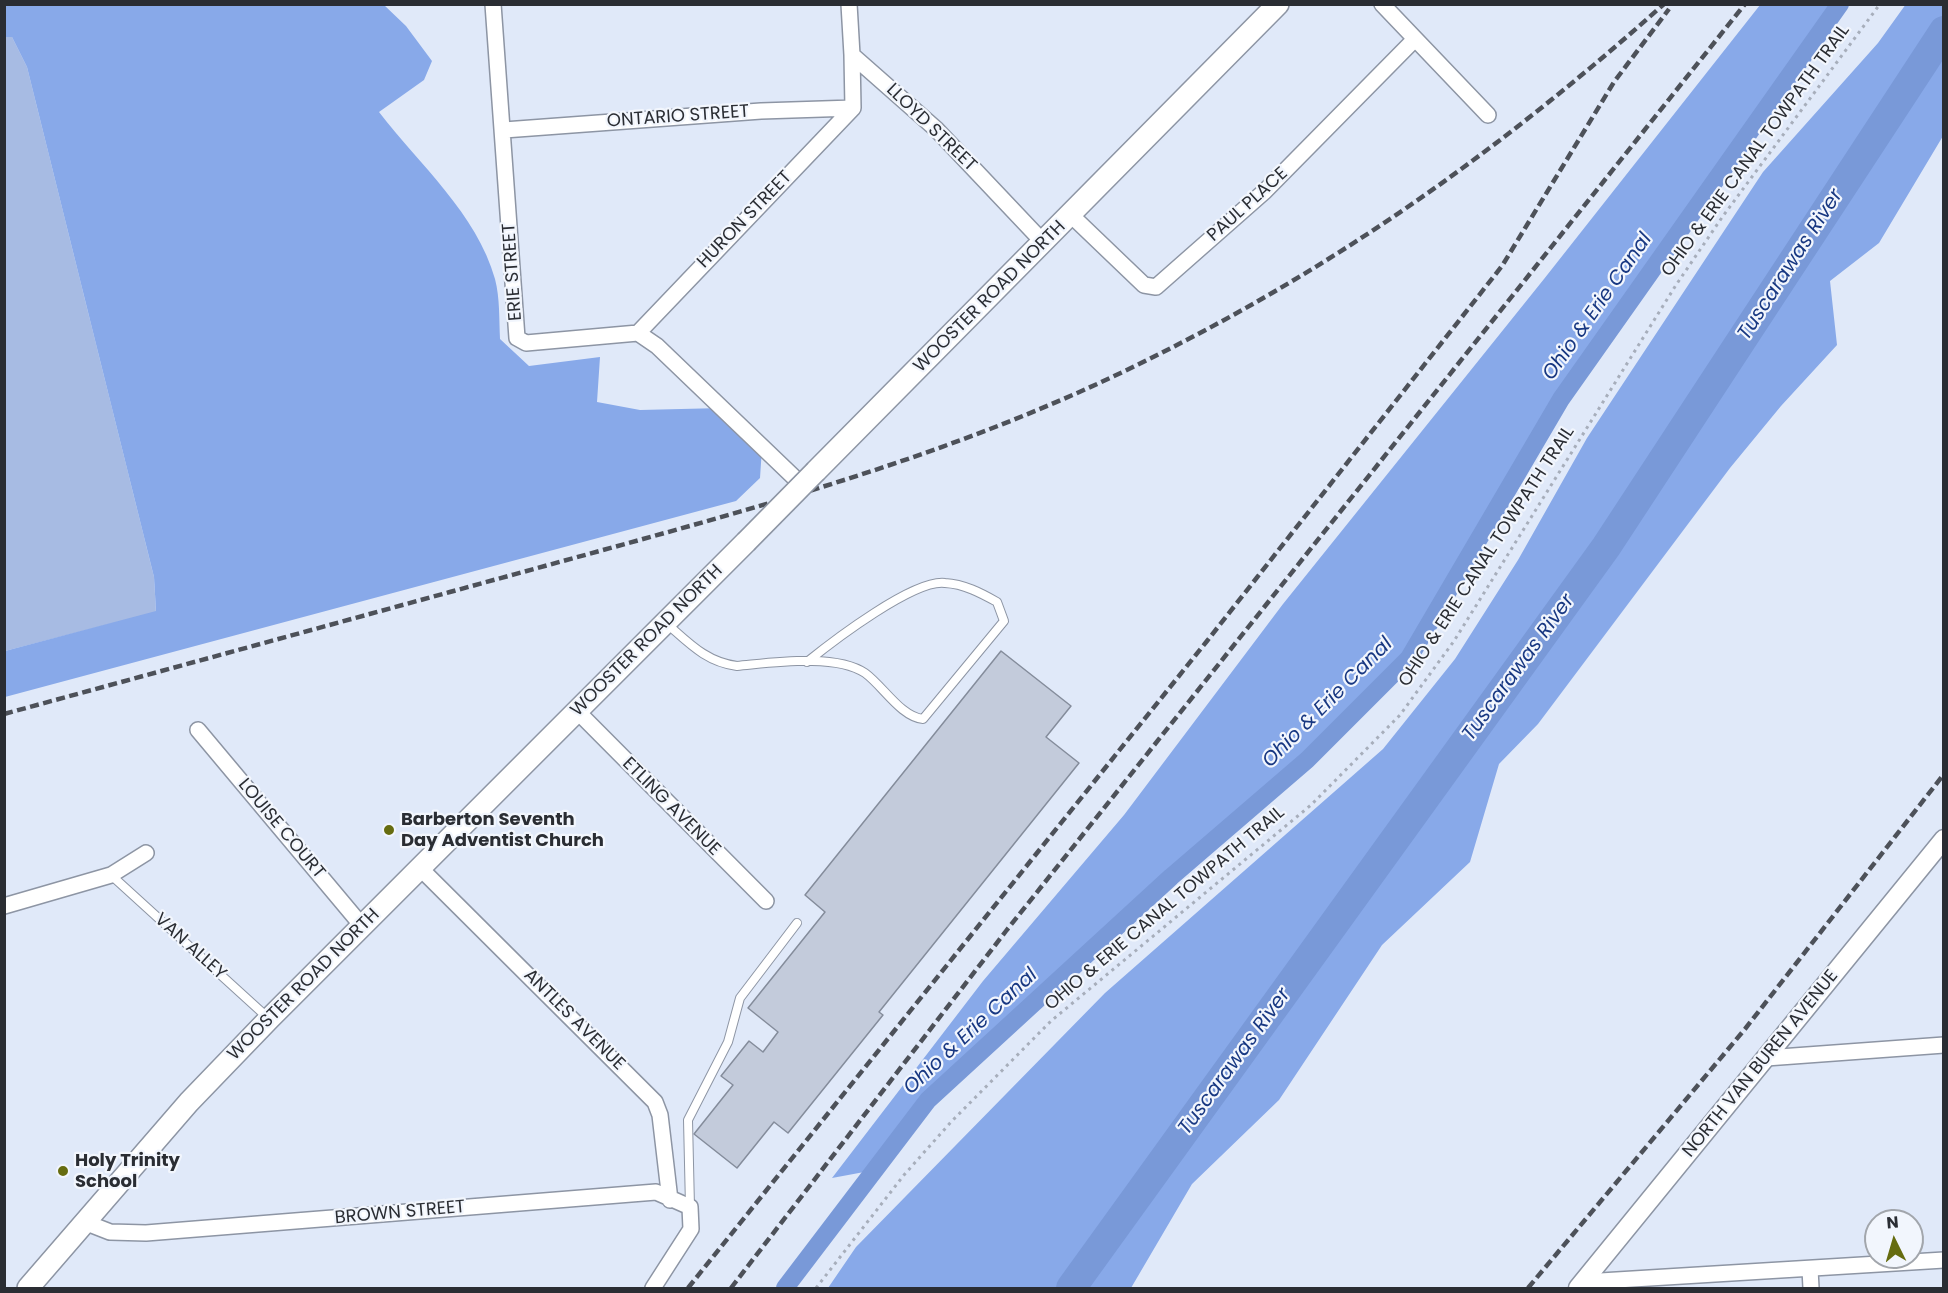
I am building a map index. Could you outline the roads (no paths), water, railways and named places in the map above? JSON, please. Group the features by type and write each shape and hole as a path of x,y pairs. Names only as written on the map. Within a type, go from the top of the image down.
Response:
{"main road":[{"name":"WOOSTER ROAD NORTH","path":"28,1288 87,1223 189,1102 269,1019 746,542 803,478 953,335 1042,241 1072,216 1278,4"}],"street":[{"name":"ERIE STREET","path":"493,4 518,338 526,344 638,333"},
{"path":"849,4 853,108"},
{"path":"1382,4 1488,115"},
{"name":"PAUL PLACE","path":"1072,216 1144,285 1156,287 1265,191 1415,39"},
{"name":"LLOYD STREET","path":"852,55 936,129 1042,241"},
{"name":"ONTARIO STREET","path":"504,130 761,111 853,108"},
{"name":"HURON STREET","path":"638,333 853,108"},
{"path":"638,333 657,346 803,478"},
{"name":"ETLING AVENUE","path":"577,711 766,901"},
{"name":"LOUISE COURT","path":"198,730 363,927"},
{"name":"NORTH VAN BUREN AVENUE","path":"1581,1285 1944,839"},
{"path":"4,906 111,875 146,853"},
{"name":"ANTLES AVENUE","path":"421,869 655,1102 660,1115 670,1200"},
{"path":"1766,1058 1944,1045"},
{"name":"BROWN STREET","path":"87,1223 110,1232 146,1233 657,1192 670,1200 690,1207"},
{"path":"653,1288 691,1229 690,1207"},
{"path":"1581,1285 1944,1260"},
{"path":"1810,1269 1812,1288"}],"lane":[{"path":"665,622 709,660 723,664 737,666 834,662 852,666 865,673 909,713 923,719 1004,621 997,602 976,590 944,582 922,585 840,635 807,662"},
{"name":"VAN ALLEY","path":"111,875 269,1019"},
{"path":"690,1207 688,1120 728,1042 740,998 797,923"}],"waterway":[{"name":"Ohio & Erie Canal","path":"785,1288 928,1100 1171,877 1307,760 1409,658 1561,399 1840,4"},
{"name":"Tuscarawas River","path":"1071,1288 1606,547 1944,31"}],"railway":[{"path":"4,714 772,502 909,458 1044,407 1187,340 1332,257 1401,212 1535,113 1664,4"},
{"path":"731,1288 1006,931 1745,4"},
{"path":"688,1288 1207,641 1502,266 1614,82 1669,9"},
{"path":"1528,1288 1745,1029 1944,774"}],"place":[{"name":"Barberton Seventh Day Adventist Church","path":"389,830"},
{"name":"Holy Trinity School","path":"63,1171"}]}
